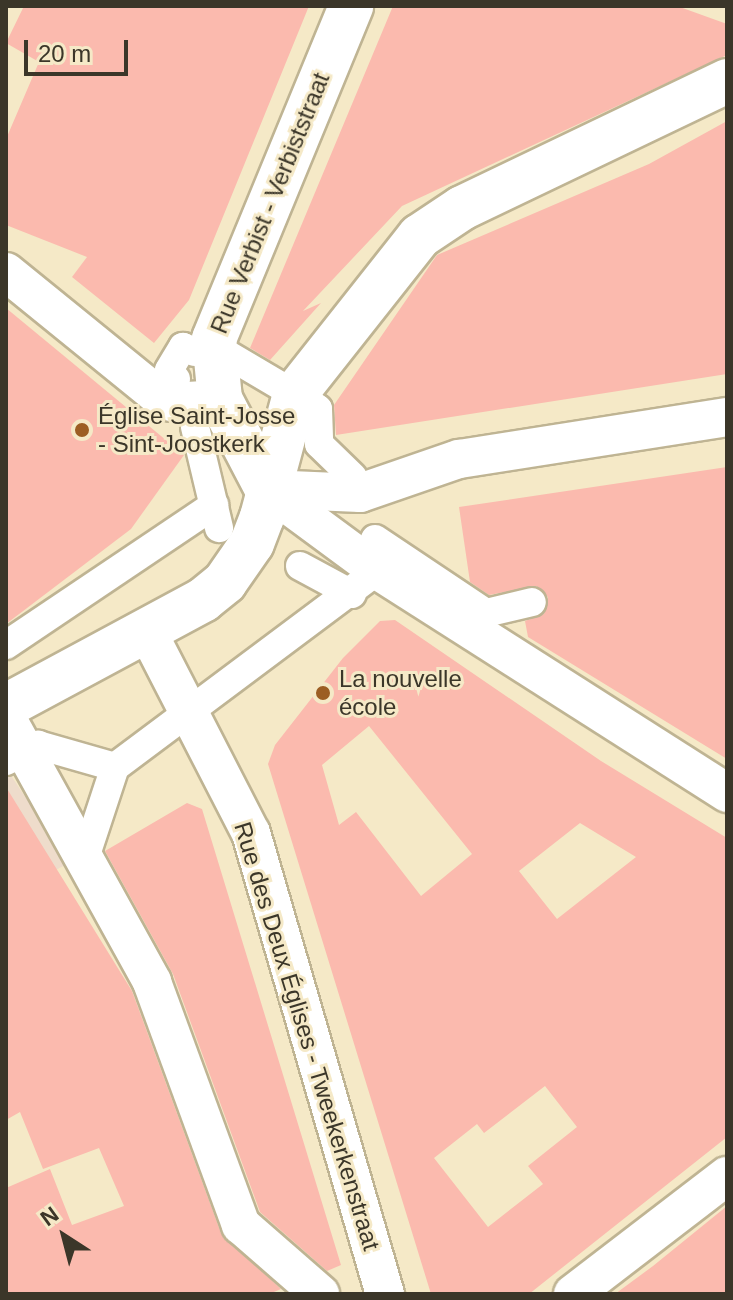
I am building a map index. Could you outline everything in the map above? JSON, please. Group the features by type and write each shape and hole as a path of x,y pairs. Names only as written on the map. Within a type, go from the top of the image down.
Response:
{"main road":[{"name":"Rue Verbist - Verbiststraat","path":"267,489 207,413 212,354 220,320 351,6"},
{"path":"6,706 203,600 233,572 252,543 295,394 420,236 462,208 727,81"}],"street":[{"path":"6,272 155,393 207,413 216,517 6,645"},
{"path":"176,379 169,370 183,347 195,352"},
{"path":"230,356 279,385"},
{"path":"310,403 318,409 319,444 353,477"},
{"path":"267,489 360,493 459,459 727,417"},
{"path":"267,489 370,567 727,793"},
{"path":"367,510 370,567"},
{"path":"300,566 370,567 486,613 532,602"},
{"path":"85,858 115,767 189,713 370,567"},
{"name":"Rue des Deux Églises - Tweekerkenstraat","path":"147,631 251,833 385,1294"},
{"path":"6,717 16,756 85,858 152,982 241,1225 320,1294"},
{"path":"16,756 38,745 115,767"},
{"path":"573,1294 727,1176"}],"shaded area":[{"path":"6,768 69,863 6,896"}],"building":[{"path":"24,6 309,6 189,300 154,343 72,277 87,257 6,225 6,139 39,62 6,43"},
{"path":"393,6 677,6 727,24 727,55 402,206 303,311 321,303 270,360 250,348"},
{"path":"727,121 727,374 336,435 334,405 437,255 649,164"},
{"name":"Église Saint-Josse - Sint-Joostkerk","path":"6,308 184,455 131,529 6,624"},
{"path":"727,467 727,759 528,637 525,621 544,614 548,597 536,586 489,595 470,582 459,507"},
{"path":"395,620 601,761 727,838 727,1137 529,1294 431,1294 268,764 275,745 343,658 380,621","holes":["369,726 472,854 421,896 356,812 339,825 322,765","580,823 636,857 557,919 519,871","545,1086 577,1127 528,1166 543,1184 488,1227 434,1158 477,1124 484,1133"]},
{"path":"6,787 132,991 221,1233 281,1289 269,1294 6,1294 6,1188 50,1169 72,1225 124,1206 99,1148 43,1169 20,1112 6,1120"},
{"path":"187,803 202,809 341,1265 327,1271 260,1212 173,974 105,851"},
{"path":"727,1206 727,1294 615,1294 653,1266"}],"place":[{"name":"Église Saint-Josse - Sint-Joostkerk","path":"82,430"},
{"name":"La nouvelle école","path":"323,693"}]}
